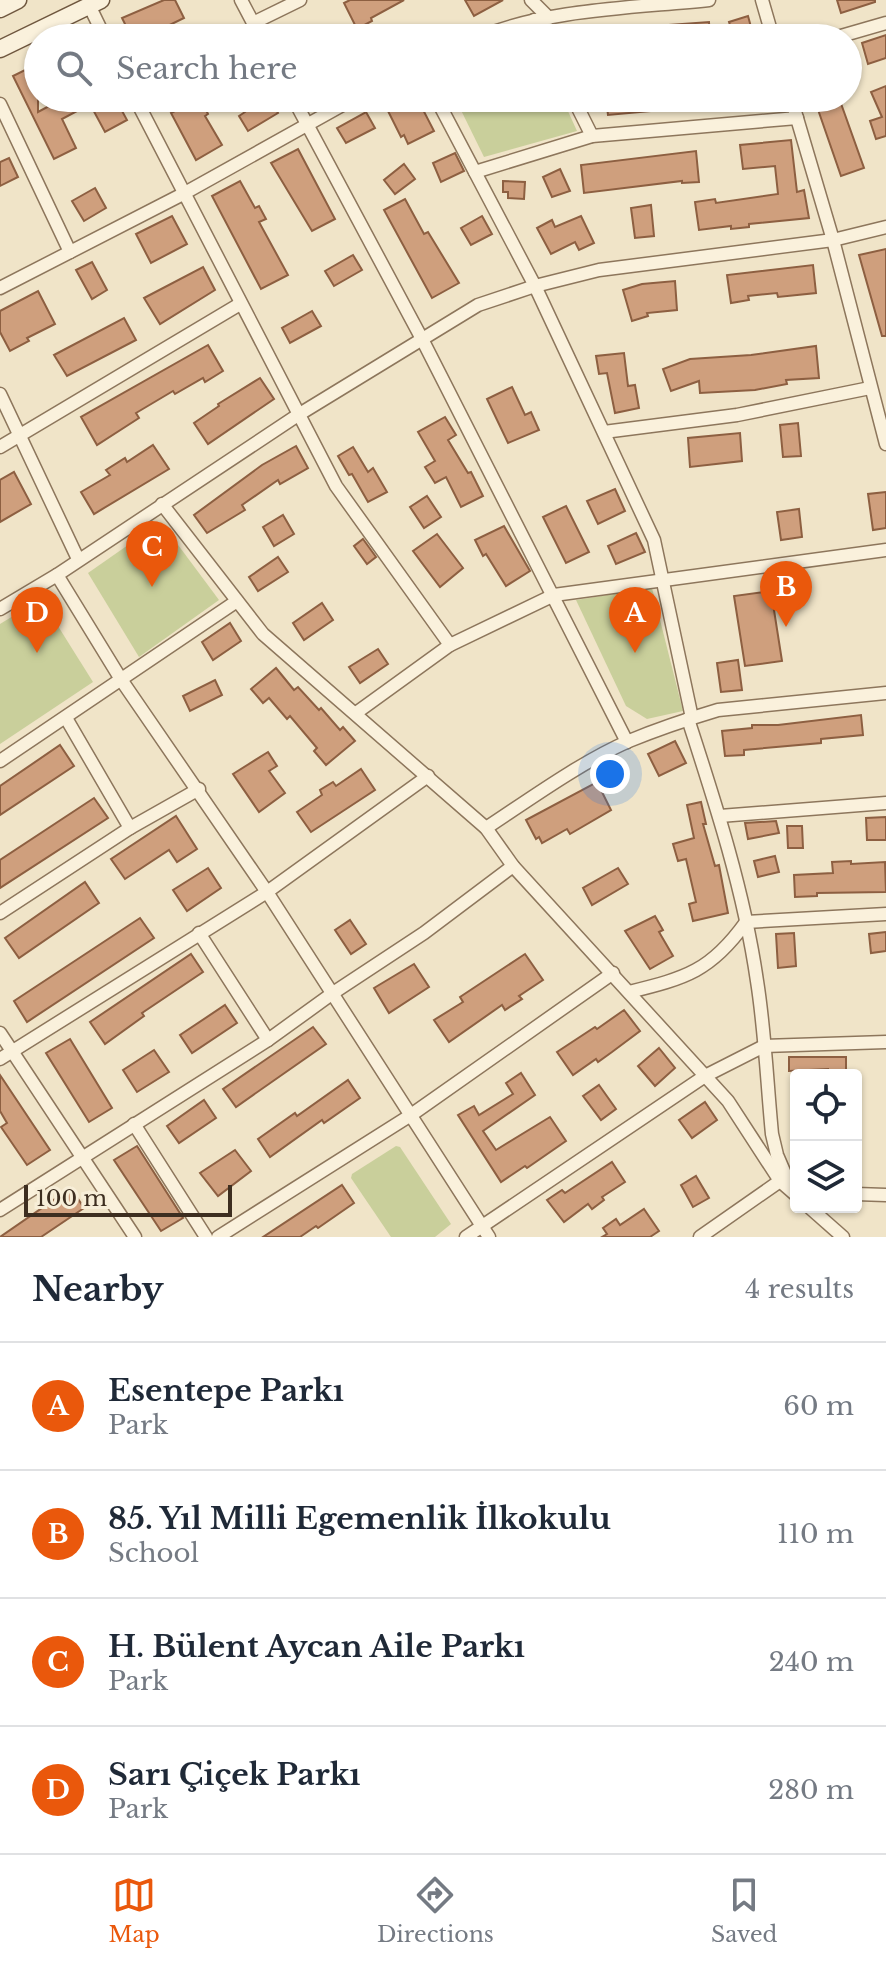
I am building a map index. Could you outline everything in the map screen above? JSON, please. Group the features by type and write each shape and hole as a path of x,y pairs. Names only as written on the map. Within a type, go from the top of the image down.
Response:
{"main road":[{"path":"0,9 18,0"},
{"path":"51,24 95,2"},
{"path":"0,49 24,37"}],"street":[{"path":"241,0 253,23 300,0"},
{"path":"531,0 549,18"},
{"path":"515,24 631,4 709,0"},
{"path":"762,0 769,24"},
{"path":"95,2 101,24"},
{"path":"534,20 536,24"},
{"path":"862,30 886,23"},
{"path":"0,104 70,252"},
{"path":"142,112 336,486 450,645"},
{"path":"301,112 422,339 627,742"},
{"path":"0,288 183,194 331,112"},
{"path":"443,112 535,286 654,540 690,718 720,816 746,922 758,982 772,1134 788,1182"},
{"path":"580,112 592,136"},
{"path":"795,112 833,240 886,444"},
{"path":"475,172 592,136 797,118"},
{"path":"0,609 57,575 298,415 478,305 535,286 599,270 833,240 886,227"},
{"path":"0,447 240,304"},
{"path":"604,432 737,415 870,388"},
{"path":"0,394 78,559"},
{"path":"162,504 263,634 486,828 513,866 728,1101 788,1182"},
{"path":"356,713 450,645 554,595 886,550"},
{"path":"57,575 122,681 199,789 486,1232"},
{"path":"0,761 237,601"},
{"path":"486,828 545,789 627,742 690,718 718,710 886,693"},
{"path":"66,718 130,828"},
{"path":"0,1059 267,892 428,776"},
{"path":"0,913 130,828 199,789"},
{"path":"720,816 886,803"},
{"path":"0,1210 268,1040 424,933 513,866"},
{"path":"746,922 886,914"},
{"path":"629,992 686,977 728,947 746,922"},
{"path":"199,933 268,1040"},
{"path":"218,1237 411,1115 613,973"},
{"path":"0,1033 135,1237"},
{"path":"466,1237 486,1232 705,1076 764,1046 886,1042"},
{"path":"134,1124 206,1237"},
{"path":"700,1237 788,1182"},
{"path":"862,1194 886,1195"},
{"path":"816,1213 843,1237"}],"green space":[{"path":"462,112 568,112 577,131 484,157"},
{"path":"161,522 219,600 139,657 88,573"},
{"path":"652,588 683,711 647,719 626,706 576,600"},
{"path":"41,599 93,682 0,744 0,624"},
{"path":"396,1146 400,1147 451,1224 435,1237 391,1237 351,1178 352,1174"}],"building":[{"path":"164,0 175,0 184,18 172,24 125,24 122,18"},
{"path":"350,0 404,0 371,18 372,21 366,24 354,24 344,3"},
{"path":"465,0 503,0 474,16"},
{"path":"837,0 875,0 875,2 841,13"},
{"path":"748,16 750,24 730,24"},
{"path":"886,35 886,58 868,64 862,43"},
{"path":"24,70 24,98 13,76"},
{"path":"886,86 886,136 876,139 870,121 882,117 871,92"},
{"path":"31,112 75,112 62,119 76,148 54,159"},
{"path":"94,112 123,112 127,120 105,132"},
{"path":"207,112 205,116 222,145 196,160 171,113"},
{"path":"245,112 278,113 248,131 239,116"},
{"path":"366,112 375,128 346,143 337,128"},
{"path":"388,112 424,112 434,131 408,144 404,135 401,137"},
{"path":"608,112 640,112 608,115"},
{"path":"819,112 844,112 864,168 841,176"},
{"path":"791,140 797,192 804,190 809,218 749,224 749,227 731,229 731,226 699,230 695,202 715,199 716,203 778,194 775,166 743,169 740,145"},
{"path":"298,149 335,219 312,231 271,163"},
{"path":"696,151 699,182 682,181 584,193 581,165"},
{"path":"455,153 464,171 441,182 433,163"},
{"path":"9,158 18,177 0,186 0,162"},
{"path":"404,164 415,179 395,194 384,180"},
{"path":"560,169 570,191 552,197 543,177"},
{"path":"240,181 255,208 259,206 266,219 259,222 288,275 261,289 212,196"},
{"path":"503,181 525,182 524,199 508,198 508,192 503,192"},
{"path":"95,188 106,208 84,221 72,201"},
{"path":"405,199 424,234 428,232 459,283 432,298 384,210"},
{"path":"651,205 654,236 635,238 631,208"},
{"path":"172,216 187,244 151,263 136,234"},
{"path":"482,216 492,234 471,245 461,228"},
{"path":"581,216 594,243 579,250 575,242 551,254 537,228 552,220 555,227"},
{"path":"886,249 886,336 882,336 859,255"},
{"path":"353,255 362,270 334,286 325,271"},
{"path":"92,262 107,290 92,299 76,270"},
{"path":"813,265 816,293 748,296 749,300 731,303 727,275"},
{"path":"203,267 215,290 160,324 144,298"},
{"path":"675,281 677,310 647,313 648,316 632,321 623,290 642,284"},
{"path":"38,291 55,324 27,338 29,341 10,351 0,332 0,311"},
{"path":"312,311 321,326 290,343 282,328"},
{"path":"124,318 136,340 67,376 54,355"},
{"path":"208,345 223,371 175,394 173,391 136,413 139,418 97,445 81,417"},
{"path":"816,346 819,378 786,380 787,384 755,390 700,393 699,381 671,391 663,369 690,359"},
{"path":"624,353 628,386 635,385 639,408 615,413 607,373 599,374 596,356"},
{"path":"260,378 274,399 208,444 194,423"},
{"path":"512,387 525,415 531,412 539,430 508,443 487,399"},
{"path":"445,417 456,435 448,440 468,473 471,472 483,496 461,507 446,477 435,483 425,467 435,461 418,432"},
{"path":"798,423 801,456 783,457 780,425"},
{"path":"740,433 742,461 690,467 688,438"},
{"path":"153,445 169,469 94,514 81,492 110,475 106,470 125,458 127,462"},
{"path":"296,446 308,468 280,484 278,480 242,505 245,510 207,533 194,515 262,465"},
{"path":"353,447 368,472 373,468 387,492 368,502 338,456"},
{"path":"14,472 31,504 0,522 0,480"},
{"path":"615,489 625,511 598,524 587,501"},
{"path":"886,492 886,528 873,530 868,494"},
{"path":"427,496 441,517 424,528 410,507"},
{"path":"566,506 589,552 566,563 543,517"},
{"path":"799,509 802,537 781,540 777,512"},
{"path":"283,515 294,534 274,546 263,527"},
{"path":"504,526 530,571 506,586 475,540"},
{"path":"636,533 645,552 616,564 608,546"},
{"path":"437,534 463,568 440,587 413,551"},
{"path":"363,539 376,557 367,564 354,546"},
{"path":"278,557 288,572 258,591 249,577"},
{"path":"771,591 782,661 745,666 734,596"},
{"path":"322,603 333,620 304,640 293,623"},
{"path":"230,623 241,641 213,660 202,642"},
{"path":"378,649 388,664 360,683 349,667"},
{"path":"738,660 742,690 721,692 717,663"},
{"path":"276,668 294,690 298,687 355,741 326,765 314,751 317,748 290,716 287,719 269,698 263,703 251,689"},
{"path":"215,680 222,695 190,711 183,696"},
{"path":"861,715 863,735 821,739 821,743 744,750 744,755 725,756 722,731 752,728 752,725"},
{"path":"675,741 686,763 659,776 648,754"},
{"path":"60,745 74,766 0,815 0,786"},
{"path":"268,752 277,766 269,771 285,793 259,812 233,774"},
{"path":"361,769 375,790 311,832 297,812 322,795 320,790 333,782 336,786"},
{"path":"597,782 611,810 570,834 567,829 542,843 539,837 536,839 526,820"},
{"path":"94,798 108,818 0,888 0,860"},
{"path":"701,802 706,824 703,824 715,866 719,865 728,913 693,921 689,904 696,902 686,859 678,861 673,844 694,838 687,805"},
{"path":"176,816 197,849 177,862 169,850 125,879 111,859"},
{"path":"886,817 886,840 867,840 866,818"},
{"path":"776,821 779,833 748,839 745,823"},
{"path":"787,826 802,826 803,848 788,848"},
{"path":"775,856 779,872 758,877 754,861"},
{"path":"851,861 851,864 885,862 886,892 817,893 817,896 795,897 794,875 833,873 832,862"},
{"path":"208,868 221,888 187,911 173,890"},
{"path":"618,868 628,884 592,905 583,888"},
{"path":"85,882 99,903 19,958 5,938"},
{"path":"655,916 663,930 659,932 673,956 650,969 625,931"},
{"path":"140,918 154,938 27,1022 14,1001"},
{"path":"350,920 366,944 351,954 335,930"},
{"path":"886,932 886,951 871,953 869,934"},
{"path":"794,933 796,966 778,968 776,934"},
{"path":"191,954 203,972 142,1013 144,1016 105,1044 90,1022"},
{"path":"525,954 543,980 519,996 522,999 505,1010 502,1005 449,1042 434,1020 463,1002 460,997"},
{"path":"414,964 429,987 389,1013 374,988"},
{"path":"225,1005 237,1023 192,1053 180,1035"},
{"path":"624,1010 640,1031 598,1062 596,1059 573,1075 557,1052"},
{"path":"313,1027 326,1044 236,1107 223,1089"},
{"path":"70,1039 112,1108 89,1122 46,1053"},
{"path":"659,1048 675,1068 655,1086 638,1066"},
{"path":"154,1050 169,1072 137,1092 123,1070"},
{"path":"789,1057 846,1057 846,1069 789,1071"},
{"path":"521,1073 535,1095 483,1131 496,1150 550,1117 566,1141 501,1182 458,1115 474,1106 479,1115 513,1094 506,1083"},
{"path":"0,1075 50,1150 27,1165 1,1127 7,1123 0,1111"},
{"path":"348,1080 360,1098 324,1123 322,1120 270,1157 258,1139"},
{"path":"599,1085 616,1109 601,1120 583,1096"},
{"path":"204,1100 216,1118 179,1143 167,1126"},
{"path":"705,1102 717,1120 692,1138 679,1120"},
{"path":"137,1146 183,1218 161,1231 114,1160"},
{"path":"235,1150 251,1171 218,1196 200,1173"},
{"path":"612,1162 625,1182 602,1197 604,1200 592,1209 588,1204 564,1222 547,1200 562,1190 565,1193"},
{"path":"696,1176 709,1198 693,1207 681,1185"},
{"path":"342,1185 354,1203 318,1228 316,1226 300,1237 263,1237"},
{"path":"71,1188 84,1208 41,1237 0,1237"},
{"path":"644,1209 659,1231 650,1237 602,1237 607,1234 603,1228 616,1219 620,1225"}],"place":[{"name":"H. Bülent Aycan Aile Parkı","path":"152,587"},
{"name":"85. Yıl Milli Egemenlik İlkokulu","path":"786,627"},
{"name":"Sarı Çiçek Parkı","path":"37,653"},
{"name":"Esentepe Parkı","path":"635,653"}]}
